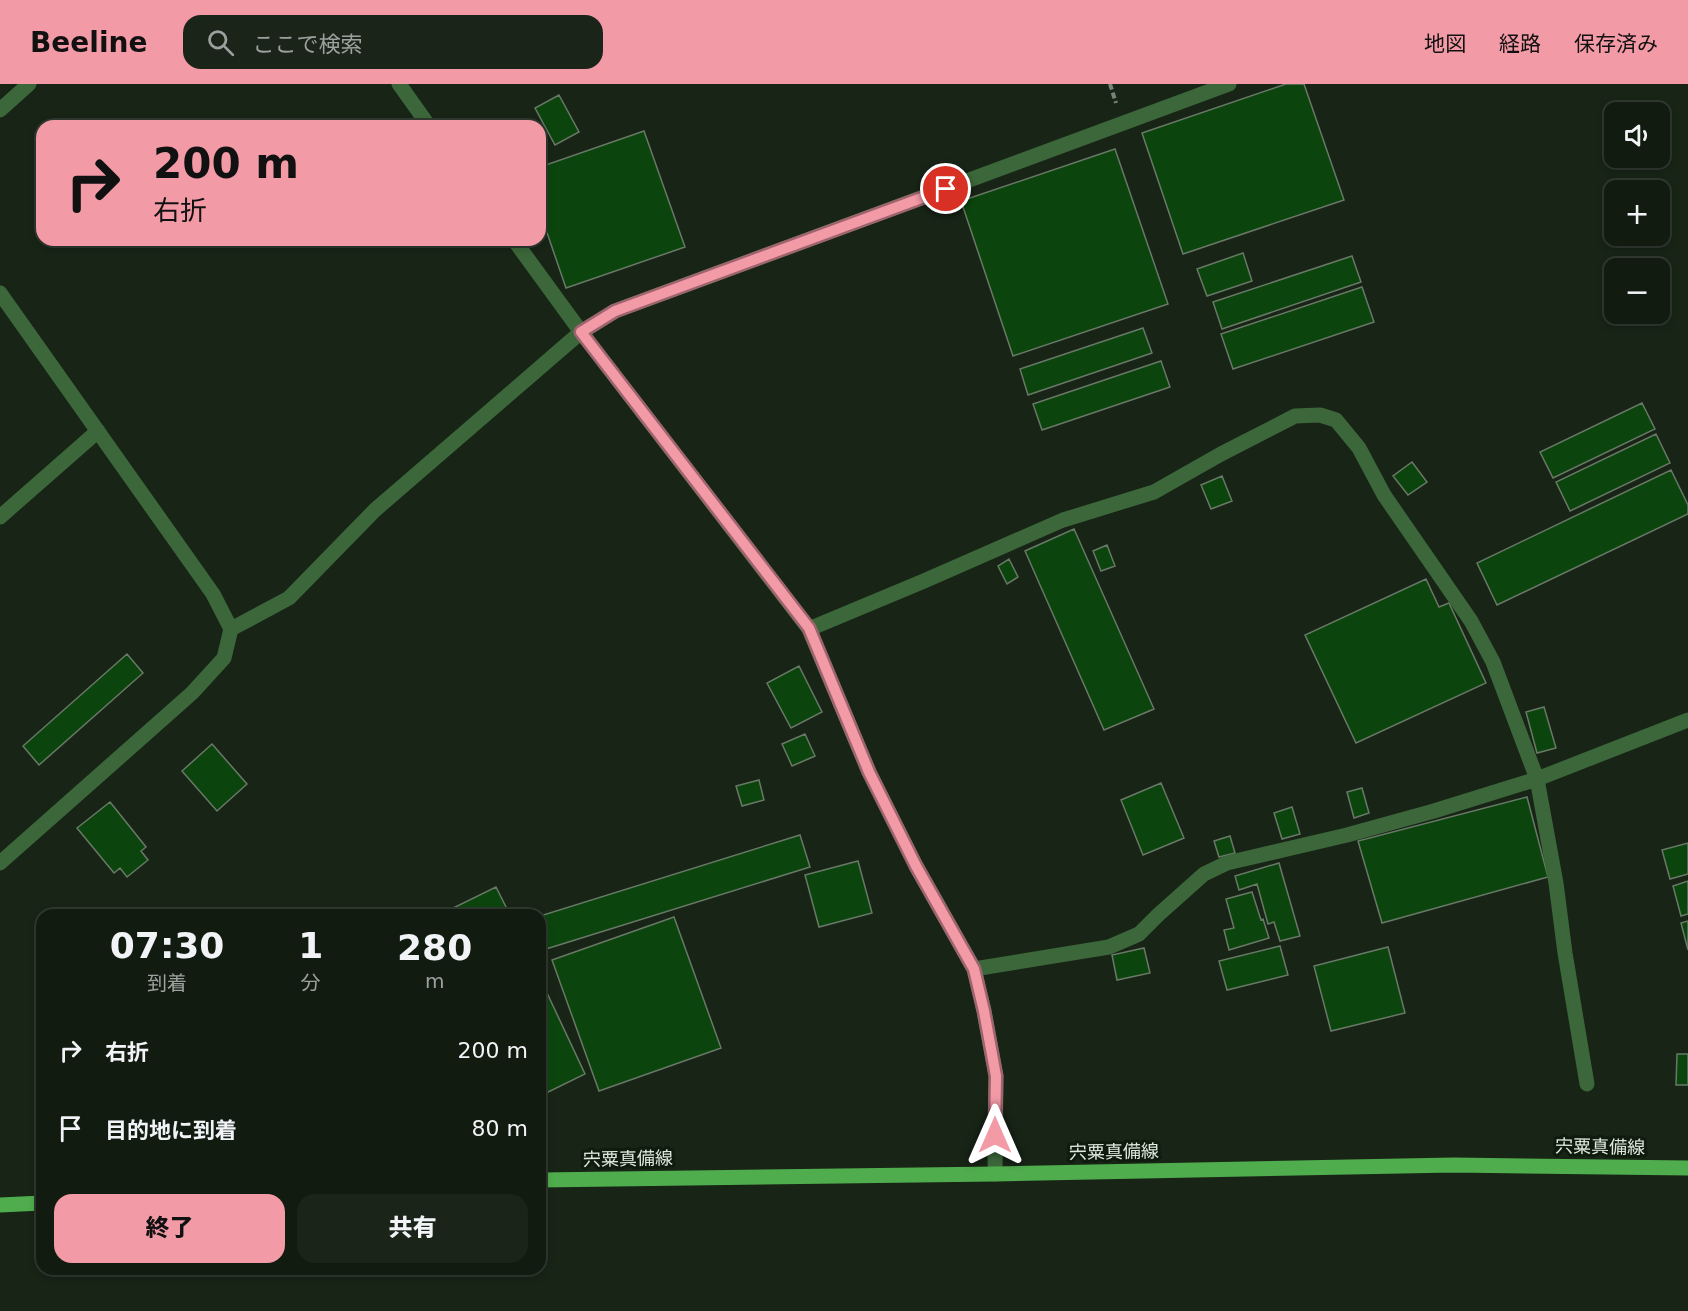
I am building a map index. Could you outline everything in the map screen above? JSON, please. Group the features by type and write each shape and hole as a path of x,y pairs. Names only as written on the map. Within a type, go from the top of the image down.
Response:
{"main road":[{"name":"宍粟真備線","path":"546,1180 1454,1165 1688,1168"},
{"path":"0,1205 36,1203"}],"street":[{"path":"0,110 29,84"},
{"path":"399,84 425,120"},
{"path":"231,629 290,598 375,510 581,332 615,311 1229,84"},
{"path":"517,246 809,628 869,772 916,866 974,969 996,1076 995,1174"},
{"path":"0,293 213,594 231,629 224,658 192,693 0,863"},
{"path":"809,628 1063,520 1154,492 1295,416 1320,415 1336,420 1359,448 1384,495 1471,621 1492,662 1537,779 1556,883 1587,1084"},
{"path":"0,517 98,432"},
{"path":"974,969 1109,946 1139,934 1204,874 1227,863 1347,835 1434,811 1537,779 1688,720"}],"building":[{"path":"1286,84 1304,84 1344,200 1183,254 1142,133"},
{"path":"559,95 579,132 555,145 546,128 546,120 541,120 535,108"},
{"path":"644,131 685,247 566,288 546,230 546,165"},
{"path":"1115,149 1168,304 1013,356 961,201"},
{"path":"1243,253 1252,281 1207,296 1197,269"},
{"path":"1352,256 1361,282 1222,329 1213,302"},
{"path":"1362,287 1374,322 1233,369 1221,334"},
{"path":"1143,328 1152,353 1028,395 1020,369"},
{"path":"1161,361 1170,387 1042,430 1033,404"},
{"path":"1642,403 1655,429 1553,478 1540,452"},
{"path":"1656,434 1670,463 1570,511 1556,482"},
{"path":"1412,462 1427,482 1408,495 1393,476"},
{"path":"1671,470 1688,505 1688,514 1497,605 1477,563"},
{"path":"1222,476 1232,501 1211,509 1201,485"},
{"path":"1074,529 1154,709 1104,730 1025,551"},
{"path":"1107,545 1115,566 1101,571 1093,551"},
{"path":"1009,559 1018,577 1007,584 998,566"},
{"path":"1426,579 1439,607 1449,603 1486,683 1356,743 1305,635"},
{"path":"127,654 143,673 39,765 23,746"},
{"path":"799,666 822,712 791,728 767,683"},
{"path":"1544,707 1556,748 1537,753 1526,712"},
{"path":"805,734 815,756 792,766 782,744"},
{"path":"212,744 247,784 217,811 182,771"},
{"path":"759,780 764,800 742,806 736,786"},
{"path":"1161,783 1184,838 1143,855 1121,800"},
{"path":"1362,788 1369,813 1354,818 1347,792"},
{"path":"1527,797 1548,877 1382,923 1358,841"},
{"path":"110,802 146,847 141,851 148,860 127,877 120,868 114,873 77,828"},
{"path":"1292,807 1300,834 1282,839 1274,813"},
{"path":"800,835 810,867 546,949 546,914"},
{"path":"1230,836 1235,853 1219,857 1214,841"},
{"path":"1688,843 1688,874 1670,879 1662,850"},
{"path":"858,861 872,913 819,927 805,875"},
{"path":"1279,863 1300,936 1280,941 1274,922 1268,924 1257,884 1239,890 1235,876"},
{"path":"1688,881 1688,914 1681,916 1673,886"},
{"path":"496,887 507,909 451,909"},
{"path":"1252,892 1269,938 1229,950 1224,930 1234,928 1226,899"},
{"path":"674,917 721,1048 599,1091 552,960"},
{"path":"1688,921 1688,950 1681,923"},
{"path":"1280,946 1288,975 1227,990 1219,961"},
{"path":"1388,947 1405,1013 1331,1031 1314,966"},
{"path":"1144,948 1150,973 1117,980 1112,955"},
{"path":"546,991 585,1074 546,1093"},
{"path":"1677,1054 1688,1054 1688,1085 1676,1085"}],"route":[{"path":"946,189 615,311 581,332 809,628 869,772 916,866 974,969 996,1076 995,1135"}]}
